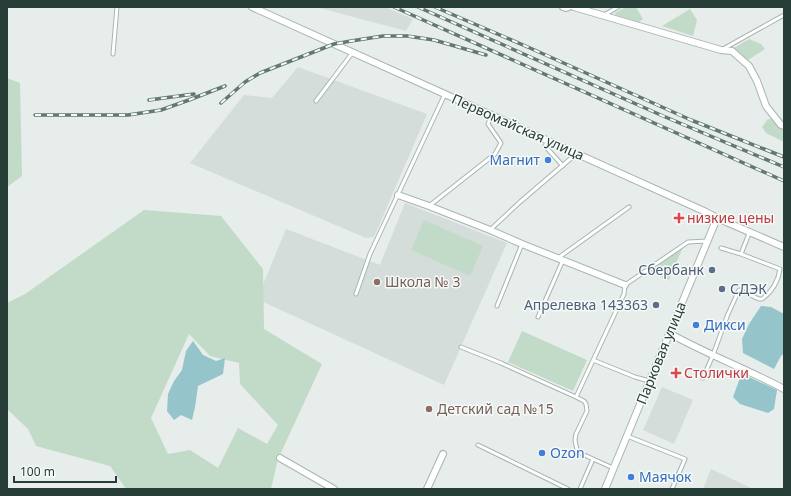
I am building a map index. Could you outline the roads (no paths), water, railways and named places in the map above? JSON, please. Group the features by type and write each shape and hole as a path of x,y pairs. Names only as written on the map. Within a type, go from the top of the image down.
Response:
{"street":[{"name":"Первомайская улица","path":"252,7 784,247"},
{"path":"563,7 569,7"},
{"path":"574,7 721,50 732,51 749,66 757,81 766,106 784,126"},
{"path":"398,195 490,230 624,285"},
{"name":"Парковая улица","path":"605,489 717,218"},
{"path":"669,333 784,389"},
{"path":"427,489 443,454"},
{"path":"280,458 334,489"}],"lane":[{"path":"113,54 117,7"},
{"path":"603,15 618,7"},
{"path":"721,50 784,15"},
{"path":"316,101 353,52"},
{"path":"356,294 370,254 445,94"},
{"path":"429,206 495,154 500,143 488,124 491,115"},
{"path":"548,140 545,146 563,166"},
{"path":"490,230 576,154"},
{"path":"538,317 561,259 629,207"},
{"path":"741,254 750,232"},
{"path":"576,397 624,294 624,285 688,242 707,241"},
{"path":"497,306 522,244"},
{"path":"703,378 739,290 762,299 778,281 780,268 721,248"},
{"path":"461,347 501,363 584,401 587,411 576,434 575,440 577,450 582,454 613,468"},
{"path":"593,360 649,381"},
{"path":"627,436 664,450 685,460 672,489"},
{"path":"478,445 568,489"},
{"path":"580,489 593,459"}],"water":[{"path":"761,306 771,307 784,314 784,353 774,369 743,353 742,339 749,324"},
{"path":"193,341 203,355 216,361 225,358 223,374 198,386 192,420 181,415 174,420 167,411 168,394 174,381 182,370 186,351"},
{"path":"747,376 777,390 774,409 768,413 740,404 733,397 740,378"}],"railway":[{"path":"394,7 784,181"},
{"path":"418,7 663,116 784,167"},
{"path":"435,7 691,120 784,157"},
{"path":"221,103 245,82 260,73 334,44 383,36 407,36 434,40 486,55"},
{"path":"35,115 128,115 161,110 225,86"},
{"path":"149,100 194,94"}],"place":[{"name":"Магнит","path":"548,160"},
{"name":"низкие цены","path":"679,218"},
{"name":"Сбербанк","path":"712,270"},
{"name":"Школа № 3","path":"377,282"},
{"name":"СДЭК","path":"722,289"},
{"name":"Апрелевка 143363","path":"656,305"},
{"name":"Дикси","path":"696,325"},
{"name":"Столички","path":"676,373"},
{"name":"Детский сад №15","path":"429,409"},
{"name":"Ozon","path":"542,453"},
{"name":"Маячок","path":"631,477"}]}
